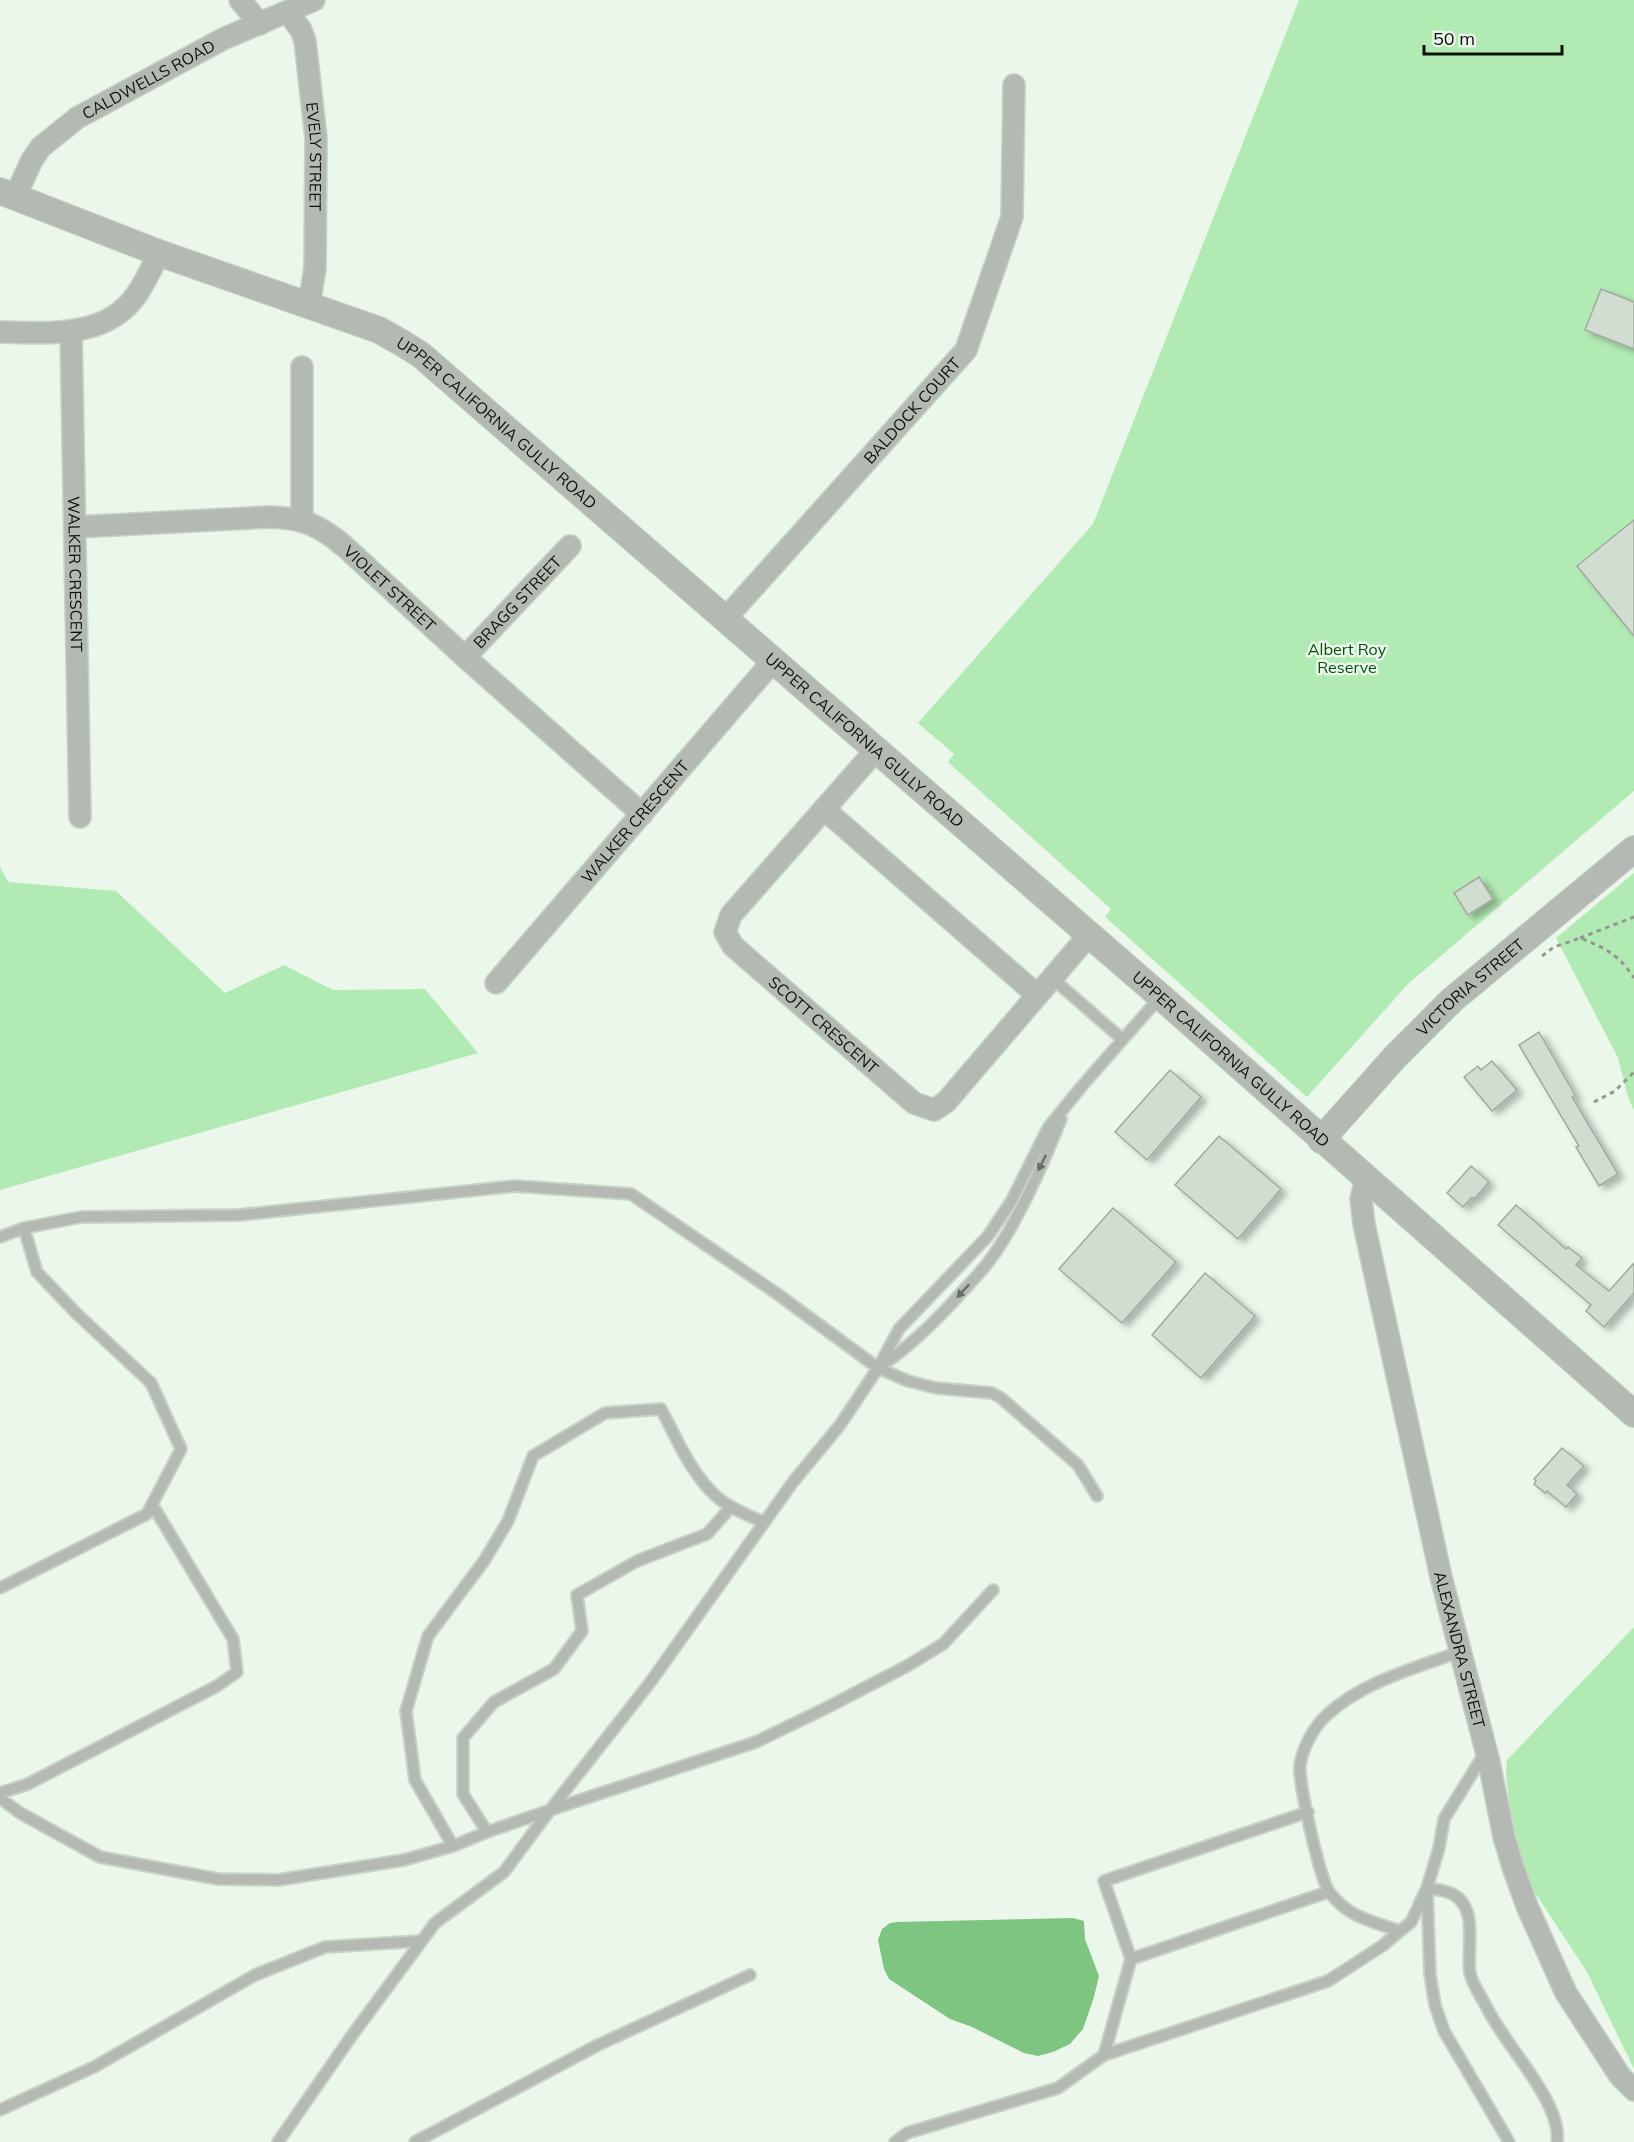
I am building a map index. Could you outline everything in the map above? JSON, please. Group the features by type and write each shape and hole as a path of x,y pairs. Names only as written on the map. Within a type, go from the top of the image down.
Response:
{"street":[{"path":"240,0 260,24"},
{"name":"CALDWELLS ROAD","path":"8,194 41,147 76,118 223,39 314,0"},
{"name":"EVELY STREET","path":"288,12 301,30 305,41 316,138 315,268 309,305"},
{"name":"BALDOCK COURT","path":"725,619 966,350 1012,217 1014,85"},
{"name":"UPPER CALIFORNIA GULLY ROAD","path":"8,194 159,253 379,330 421,356 1160,996 1634,1414"},
{"path":"0,332 71,331 90,328 107,321 137,296 159,253"},
{"name":"WALKER CRESCENT","path":"71,331 80,817"},
{"path":"302,367 302,520"},
{"name":"VIOLET STREET","path":"75,527 270,517 302,520 316,525 337,540 642,814"},
{"name":"BRAGG STREET","path":"465,657 570,546"},
{"name":"WALKER CRESCENT","path":"496,983 773,661"},
{"name":"SCOTT CRESCENT","path":"876,750 731,915 725,932 728,940 742,954 914,1103 934,1110 946,1102 1089,935"},
{"path":"824,809 1037,995"},
{"name":"VICTORIA STREET","path":"1321,1140 1395,1057 1452,1000 1634,849"},
{"name":"ALEXANDRA STREET","path":"1366,1179 1361,1199 1364,1224 1459,1652 1486,1751 1504,1837 1527,1906 1566,1993 1594,2039 1620,2076 1634,2090"}],"lane":[{"path":"1052,978 1122,1039"},
{"path":"278,2142 353,2034 435,1923 504,1872 649,1684 763,1522 840,1425 878,1368 899,1329 997,1224 1012,1200 1048,1128 1160,996"},
{"path":"878,1368 905,1350 922,1334 996,1253 1050,1148 1065,1109"},
{"path":"0,1237 24,1228 81,1217 239,1215 515,1186 631,1194 776,1293 878,1368 908,1381 936,1388 992,1393 1001,1398 1078,1465 1097,1496"},
{"path":"0,1588 147,1514 181,1449 151,1383 76,1313 37,1272 24,1228"},
{"path":"453,1846 415,1780 406,1711 428,1636 484,1562 508,1521 533,1456 604,1413 662,1409 691,1465 718,1498 763,1522"},
{"path":"0,1793 28,1784 216,1686 237,1672 233,1639 152,1504"},
{"path":"487,1832 463,1794 463,1738 494,1702 554,1668 582,1631 577,1595 637,1562 707,1534 731,1506"},
{"path":"0,1798 20,1814 100,1857 218,1879 278,1880 404,1860 453,1846 550,1810 756,1742 907,1666 943,1644 993,1590"},
{"path":"1400,1931 1354,1916 1328,1892 1308,1812 1300,1767 1305,1748 1327,1715 1370,1686 1459,1652"},
{"path":"895,2142 907,2133 1058,2088 1104,2055 1328,1981 1382,1946 1411,1922 1427,1888 1439,1848 1444,1819 1486,1751"},
{"path":"1104,2055 1131,1959 1104,1881 1308,1812"},
{"path":"1427,1888 1430,1974 1435,2005 1444,2031 1509,2142"},
{"path":"1427,1888 1451,1893 1468,1913 1470,1974 1491,2018 1554,2113 1558,2133 1557,2142"},
{"path":"1131,1959 1328,1892"},
{"path":"0,2109 94,2067 255,1975 325,1947 422,1941"},
{"path":"415,2142 598,2045 750,1975"}],"path":[{"path":"1536,960 1554,947 1634,917"},
{"path":"1580,938 1613,952 1634,978"},
{"path":"1594,1102 1615,1091 1634,1072"}],"green space":[{"name":"Albert Roy Reserve","path":"1299,0 1634,0 1634,791 1408,984 1307,1097 1105,917 1111,909 948,762 954,754 918,723 1093,524"},
{"path":"0,867 8,882 116,891 225,993 284,965 333,990 425,989 478,1053 0,1190"},
{"path":"1634,873 1634,1111 1618,1058 1556,938"},
{"path":"1634,1627 1634,2069 1587,1972 1530,1885 1511,1823 1506,1774 1507,1760"}],"shaded area":[{"path":"1073,1918 1084,1921 1085,1939 1099,1976 1094,1997 1083,2029 1070,2044 1038,2056 1024,2053 972,2027 950,2019 889,1979 884,1969 878,1940 882,1929 890,1923 897,1922"}],"building":[{"path":"1601,289 1634,302 1634,349 1585,330"},
{"path":"1634,520 1634,636 1577,566"},
{"path":"1479,877 1493,899 1468,915 1454,893"},
{"path":"1539,1032 1575,1095 1572,1097 1618,1174 1599,1186 1576,1147 1579,1146 1519,1045"},
{"path":"1492,1061 1517,1090 1492,1111 1464,1077 1478,1066 1481,1070"},
{"path":"1170,1070 1201,1097 1147,1160 1115,1132"},
{"path":"1219,1136 1281,1189 1238,1239 1175,1185"},
{"path":"1471,1166 1489,1182 1474,1199 1472,1197 1463,1207 1447,1193"},
{"path":"1516,1205 1566,1249 1568,1247 1582,1258 1576,1265 1609,1291 1634,1263 1634,1293 1604,1327 1586,1311 1591,1305 1498,1225"},
{"path":"1113,1208 1176,1262 1122,1323 1059,1269"},
{"path":"1205,1273 1255,1316 1201,1378 1152,1335"},
{"path":"1562,1448 1584,1466 1567,1485 1577,1494 1566,1507 1547,1491 1545,1493 1534,1484 1536,1481 1534,1479"}]}
